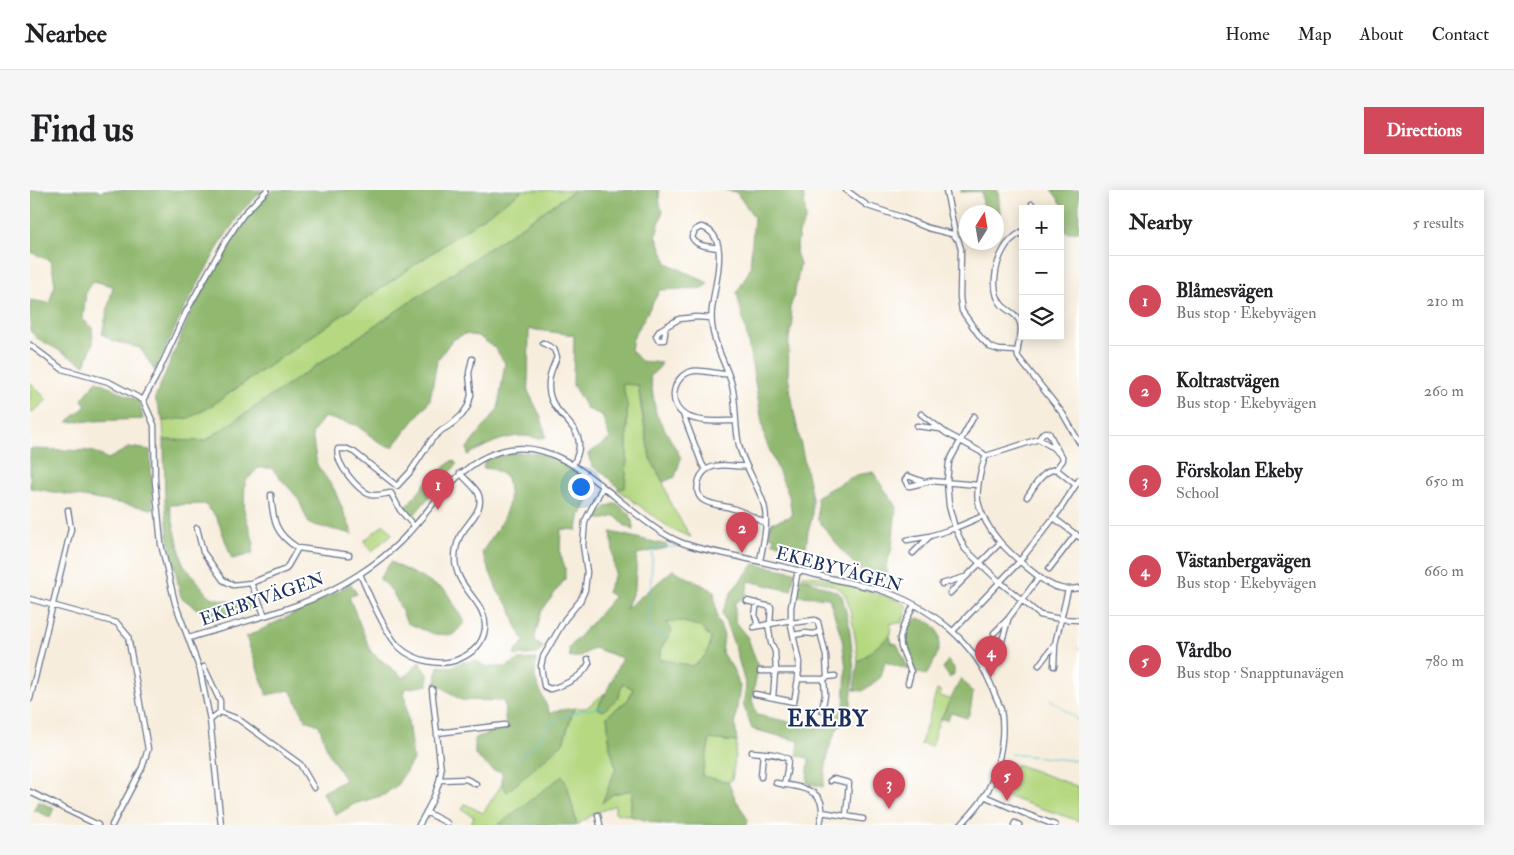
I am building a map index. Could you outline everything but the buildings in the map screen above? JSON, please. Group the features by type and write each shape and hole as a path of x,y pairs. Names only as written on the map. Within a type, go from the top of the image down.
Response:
{"street":[{"path":"143,400 155,379 186,312 224,242 243,215 267,190"},
{"path":"846,190 868,206 901,216 928,228 952,234 960,242 961,249 960,297 962,311 985,343 995,349 1016,351"},
{"path":"946,190 956,238"},
{"path":"718,248 694,242 692,237 695,230 698,227 705,228 713,235 720,251 711,318 716,345 731,384 736,407 738,442 746,466 764,506 765,523 760,561"},
{"path":"1019,234 1010,240 1003,250 995,281 996,292 1000,304 1019,319 1021,325 1016,351 1021,362 1063,414 1079,442"},
{"path":"665,328 668,324 679,319 711,318"},
{"path":"543,343 554,349 557,357 550,372 548,382 551,398 561,415 573,426 579,439 579,451 573,465"},
{"path":"30,344 62,369 109,382 143,400 154,425 156,489 161,544 175,603 200,670 210,720 221,825"},
{"path":"397,486 354,452 347,449 338,449 337,456 342,467 364,491 376,495 391,493 410,472 432,439 457,419 468,406 470,395 469,373 472,360"},
{"path":"706,470 683,414 677,406 674,390 677,381 683,375 696,370 728,374"},
{"path":"683,414 688,417 712,421 736,421"},
{"path":"921,414 940,429 986,456"},
{"path":"974,416 949,462 947,482 949,506 955,528 965,549 1000,582 1040,615 1079,620"},
{"path":"917,426 940,429"},
{"path":"986,456 1039,439 1043,434 1049,432 1063,460 1056,470"},
{"path":"1039,439 1059,452"},
{"name":"EKEBYVÄGEN","path":"189,638 266,616 312,600 330,592 360,574 400,542 460,473 479,460 493,453 517,448 550,453 573,465 655,529 677,541 699,548 878,590 914,605 953,631 982,665 1001,710 1002,728 1001,753 994,776 984,796 961,825"},
{"path":"986,456 978,485 978,501 983,516 1000,543 1019,562 1053,586 1068,590 1079,588"},
{"path":"746,466 737,467 722,464 713,466 706,470 699,479 698,492 702,499 709,503 740,510 765,523"},
{"path":"1027,497 1047,471 1056,470 1076,485"},
{"path":"360,574 390,636 400,648 419,659 442,663 457,660 475,650 484,636 485,619 480,607 459,579 455,558 456,545 478,510 480,499 477,491 460,473"},
{"path":"953,631 1019,562 1054,518 1079,480"},
{"path":"924,482 978,485"},
{"path":"588,659 589,663 584,672 571,681 550,689 544,686 541,666 543,657 565,619 580,601 586,590 587,572 583,545 584,521 602,488"},
{"path":"391,493 400,510 414,526"},
{"path":"271,495 272,512 277,528 284,538 298,548 346,556"},
{"path":"30,699 71,529 68,510"},
{"path":"907,540 930,536 983,516"},
{"path":"1049,569 1077,536 1054,518"},
{"path":"197,528 203,552 223,580 233,585 252,583 286,570 298,548"},
{"path":"913,553 930,536"},
{"path":"950,593 1000,543"},
{"path":"755,694 794,702 799,672 791,621 791,607 798,570"},
{"path":"942,584 965,577"},
{"path":"994,633 1008,619 1039,577"},
{"path":"252,583 266,616"},
{"path":"1054,666 1055,644 1068,590"},
{"path":"30,599 117,623 128,636 148,749 142,768 112,825"},
{"path":"747,601 771,607 769,624 772,643 776,651 773,697"},
{"path":"757,604 755,615 756,627 791,621 816,620 818,622 826,656 826,678 822,710"},
{"name":"EKEBYVÄGEN","path":"908,683 911,672 901,646 900,638 914,605"},
{"path":"1000,648 1008,619"},
{"path":"793,634 814,634 820,631"},
{"path":"1038,665 1055,644"},
{"path":"204,667 220,701 220,712"},
{"path":"760,671 799,672"},
{"path":"798,679 835,676"},
{"path":"419,825 440,780 440,758 432,689"},
{"path":"210,720 220,712"},
{"path":"220,712 238,719 300,764 314,788"},
{"path":"437,733 505,725"},
{"path":"752,752 788,759 784,785"},
{"path":"761,776 763,753"},
{"path":"440,780 466,779 476,784"},
{"path":"830,780 849,782 846,816"},
{"path":"776,783 811,791 818,796 822,802 820,825"},
{"path":"30,792 98,825"},
{"path":"984,796 1055,825"},
{"path":"426,812 447,823"},
{"path":"822,812 863,819"},
{"path":"598,815 600,825"},
{"path":"1014,825 1015,823 1019,825"}],"green space":[{"path":"30,190 97,190 102,193 103,190 263,190 241,212 221,242 183,311 155,371 140,348 113,341 102,334 113,286 93,281 86,291 83,319 92,328 93,343 85,365 37,338 30,331 30,300 49,303 55,285 51,261 30,252"},
{"path":"273,190 523,190 208,408 189,418 163,421 155,398 191,312 228,245 247,217"},
{"path":"523,190 575,190 205,441 164,440 163,421 190,417 208,408"},
{"path":"575,190 659,190 660,207 663,210 656,235 667,263 708,283 705,288 660,290 633,338 631,350 641,361 661,363 660,367 650,376 656,414 681,458 675,477 663,482 650,458 638,385 622,384 627,404 625,488 621,489 592,466 588,454 610,439 602,415 587,409 573,385 574,335 529,329 528,391 541,417 546,437 515,436 494,442 468,455 467,448 498,409 505,363 495,348 478,336 464,334 451,341 437,361 430,400 393,447 383,445 356,425 324,417 312,434 317,465 334,489 353,534 309,524 298,498 271,468 258,468 245,482 244,511 254,543 252,554 232,559 217,518 205,504 169,505 183,564 210,597 240,604 255,598 259,608 209,618 181,597 168,535 165,500 164,440 205,441"},
{"path":"725,190 803,190 806,219 799,233 796,252 800,264 790,308 793,323 789,337 788,374 790,393 812,498 812,517 806,547 773,543 774,537 769,536 771,523 792,516 789,496 765,439 747,336 737,293 750,269 754,217 736,192"},
{"path":"961,190 998,190 999,205 983,205 982,191 961,192"},
{"path":"1052,190 1079,190 1079,232 1065,232 1066,210"},
{"path":"97,381 139,401 143,419 67,422 86,406 82,399"},
{"path":"30,382 47,400 30,414"},
{"path":"622,384 638,385 650,458 663,482 671,505 691,537 671,529 617,489 625,488 627,458 627,404"},
{"path":"130,447 150,450 153,509 30,488 30,449 92,451 108,459"},
{"path":"508,453 540,454 548,457 570,468 589,484 584,495 588,501 579,518 577,530 561,529 560,553 565,568 565,579 541,612 534,641 543,647 537,654 515,656 514,654 524,641 510,607 498,592 482,552 504,518 509,498 507,477 493,469 483,468 485,460"},
{"path":"453,460 457,464 412,517 405,508 428,480"},
{"path":"873,472 896,507 892,548 886,566 889,579 868,575 859,569 818,520 817,496 856,475"},
{"path":"616,503 630,514 634,530 624,525 615,516 606,519 594,519 606,507"},
{"path":"384,524 392,534 372,551 364,541"},
{"path":"611,532 667,545 667,548 637,554 635,587 626,609 673,570 714,591 717,618 724,635 722,653 732,667 740,686 735,722 737,742 710,739 702,776 728,782 748,820 747,825 664,825 630,816 632,790 613,794 602,803 616,768 610,747 607,716 629,699 633,689 623,683 618,698 603,711 597,708 622,658 594,648 579,657 570,657 569,648 614,597 607,592 615,574","holes":["679,621 699,626 711,638 708,651 700,660 692,666 659,659 661,648 672,631 666,623"]},
{"path":"391,562 445,590 465,622 453,635 434,634 407,623 393,592 379,579"},
{"path":"754,564 795,572 791,591 749,581 745,597 735,603 735,622 748,638 758,667 752,700 757,715 823,729 844,708 846,668 842,639 829,598 800,596 796,593 799,579 802,578 837,592 842,596 849,624 854,670 850,713 837,729 833,738 828,752 823,787 807,783 809,758 797,756 799,741 752,729 743,704 746,687 735,647 722,613 732,591"},
{"path":"803,575 853,586 903,603 907,609 902,623 891,623 890,636 858,662 849,604 843,592 829,584 802,578"},
{"path":"351,584 357,594 349,597 371,652 404,678 419,662 428,674 428,685 404,689 413,760 397,785 384,795 354,804 336,815 322,793 345,780 328,752 319,725 306,720 290,690 267,695 246,637"},
{"path":"918,618 935,626 939,640 935,659 926,675 915,672 907,650 907,629"},
{"path":"679,620 699,626 711,638 706,654 692,666 659,659 661,648 671,631 666,623"},
{"path":"890,636 892,643 897,644 909,670 885,662 881,677 863,691 854,690 858,662"},
{"path":"536,659 535,679 550,714 555,711 574,708 563,743 507,792 502,784 502,771 494,771 475,755 475,738 506,728 504,701 461,700 436,683 438,666 450,667 463,662 476,661 487,667 505,667 519,660"},
{"path":"948,660 954,668 954,674 950,678 943,668"},
{"path":"961,678 973,693 970,712 967,718 951,713 947,720 941,719"},
{"path":"623,683 633,689 629,699 607,716 610,747 616,768 603,802 613,794 632,790 630,816 615,813 615,805 590,816 577,825 567,785 499,825 470,825 474,817 462,809 465,804 483,813 502,784 507,792 563,743 574,708 586,708 605,693 597,708 618,698"},
{"path":"937,690 941,692 940,696 950,699 936,729 932,746 921,744"},
{"path":"710,739 737,742 732,780 728,782 702,776"},
{"path":"1016,764 1079,787 1079,821 1005,796"},
{"path":"562,776 567,785 577,825 498,825"},
{"path":"38,801 54,808 50,817 34,810"}],"waterway":[{"path":"668,638 648,630 653,547 676,547"},
{"path":"1050,699 1079,721"},
{"path":"562,717 584,710 604,707"},
{"path":"518,759 537,742 548,725 559,718"},
{"path":"1010,754 1079,761"}],"place":[{"name":"Blåmesvägen","path":"438,510"},
{"name":"Koltrastvägen","path":"742,553"},
{"name":"Västanbergavägen","path":"991,677"},
{"name":"Vårdbo","path":"1007,801"},
{"name":"Förskolan Ekeby","path":"889,809"}],"district":[{"name":"EKEBY","path":"828,718"}]}
